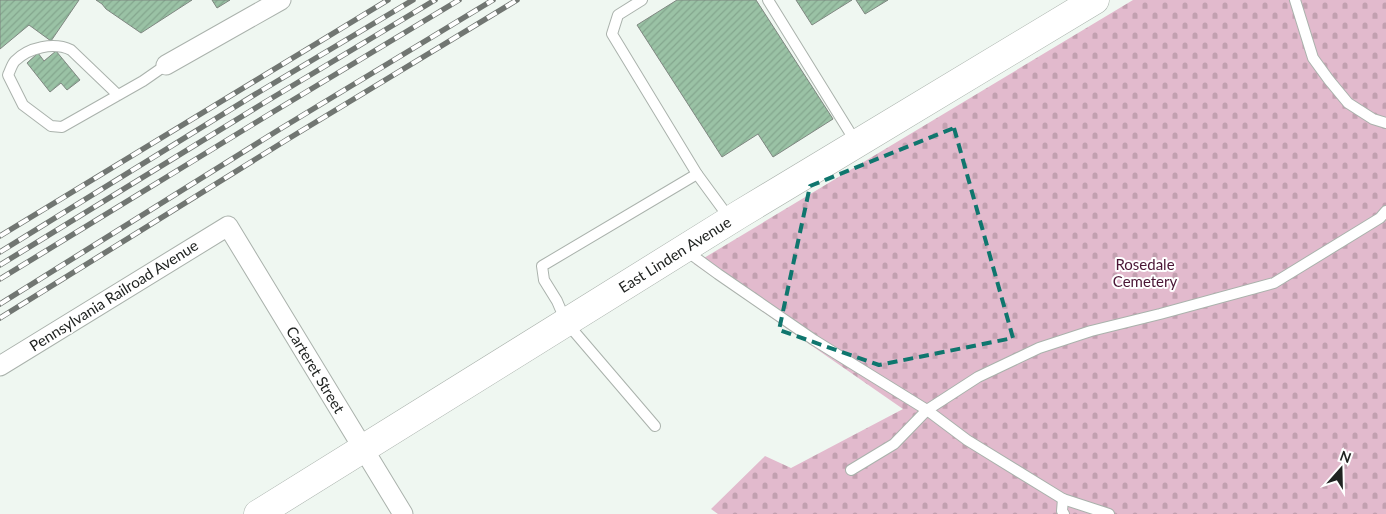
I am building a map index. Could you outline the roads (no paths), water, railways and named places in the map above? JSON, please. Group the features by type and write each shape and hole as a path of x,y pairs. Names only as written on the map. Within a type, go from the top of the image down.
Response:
{"street":[{"path":"166,65 281,0"},
{"name":"East Linden Avenue","path":"258,514 731,220 1095,0"},
{"name":"Pennsylvania Railroad Avenue","path":"0,366 228,226"},
{"name":"Carteret Street","path":"228,226 403,514"}],"lane":[{"path":"642,0 618,15 612,34 697,174 731,220"},
{"path":"768,0 857,144"},
{"path":"1295,0 1313,58 1329,80 1348,103 1373,119 1386,123"},
{"path":"118,96 71,50 62,46 33,49 15,62 8,75 23,105 51,126 62,127 118,96 166,65"},
{"path":"655,426 566,322 557,301 544,280 542,266 697,174"},
{"path":"851,470 894,444 927,410 978,377 1039,348 1091,332 1274,283 1384,217"},
{"path":"685,249 814,340 927,410 968,440 1063,499 1109,514"},
{"path":"1063,499 1062,511 1064,514"}],"railway":[{"path":"0,236 388,0"},
{"path":"0,252 259,92 413,0"},
{"path":"0,265 435,0"},
{"path":"0,279 459,0"},
{"path":"0,304 280,129 493,0"},
{"path":"0,318 288,139 517,0"}],"park label":[{"name":"Rosedale Cemetery","path":"1145,274"}]}
